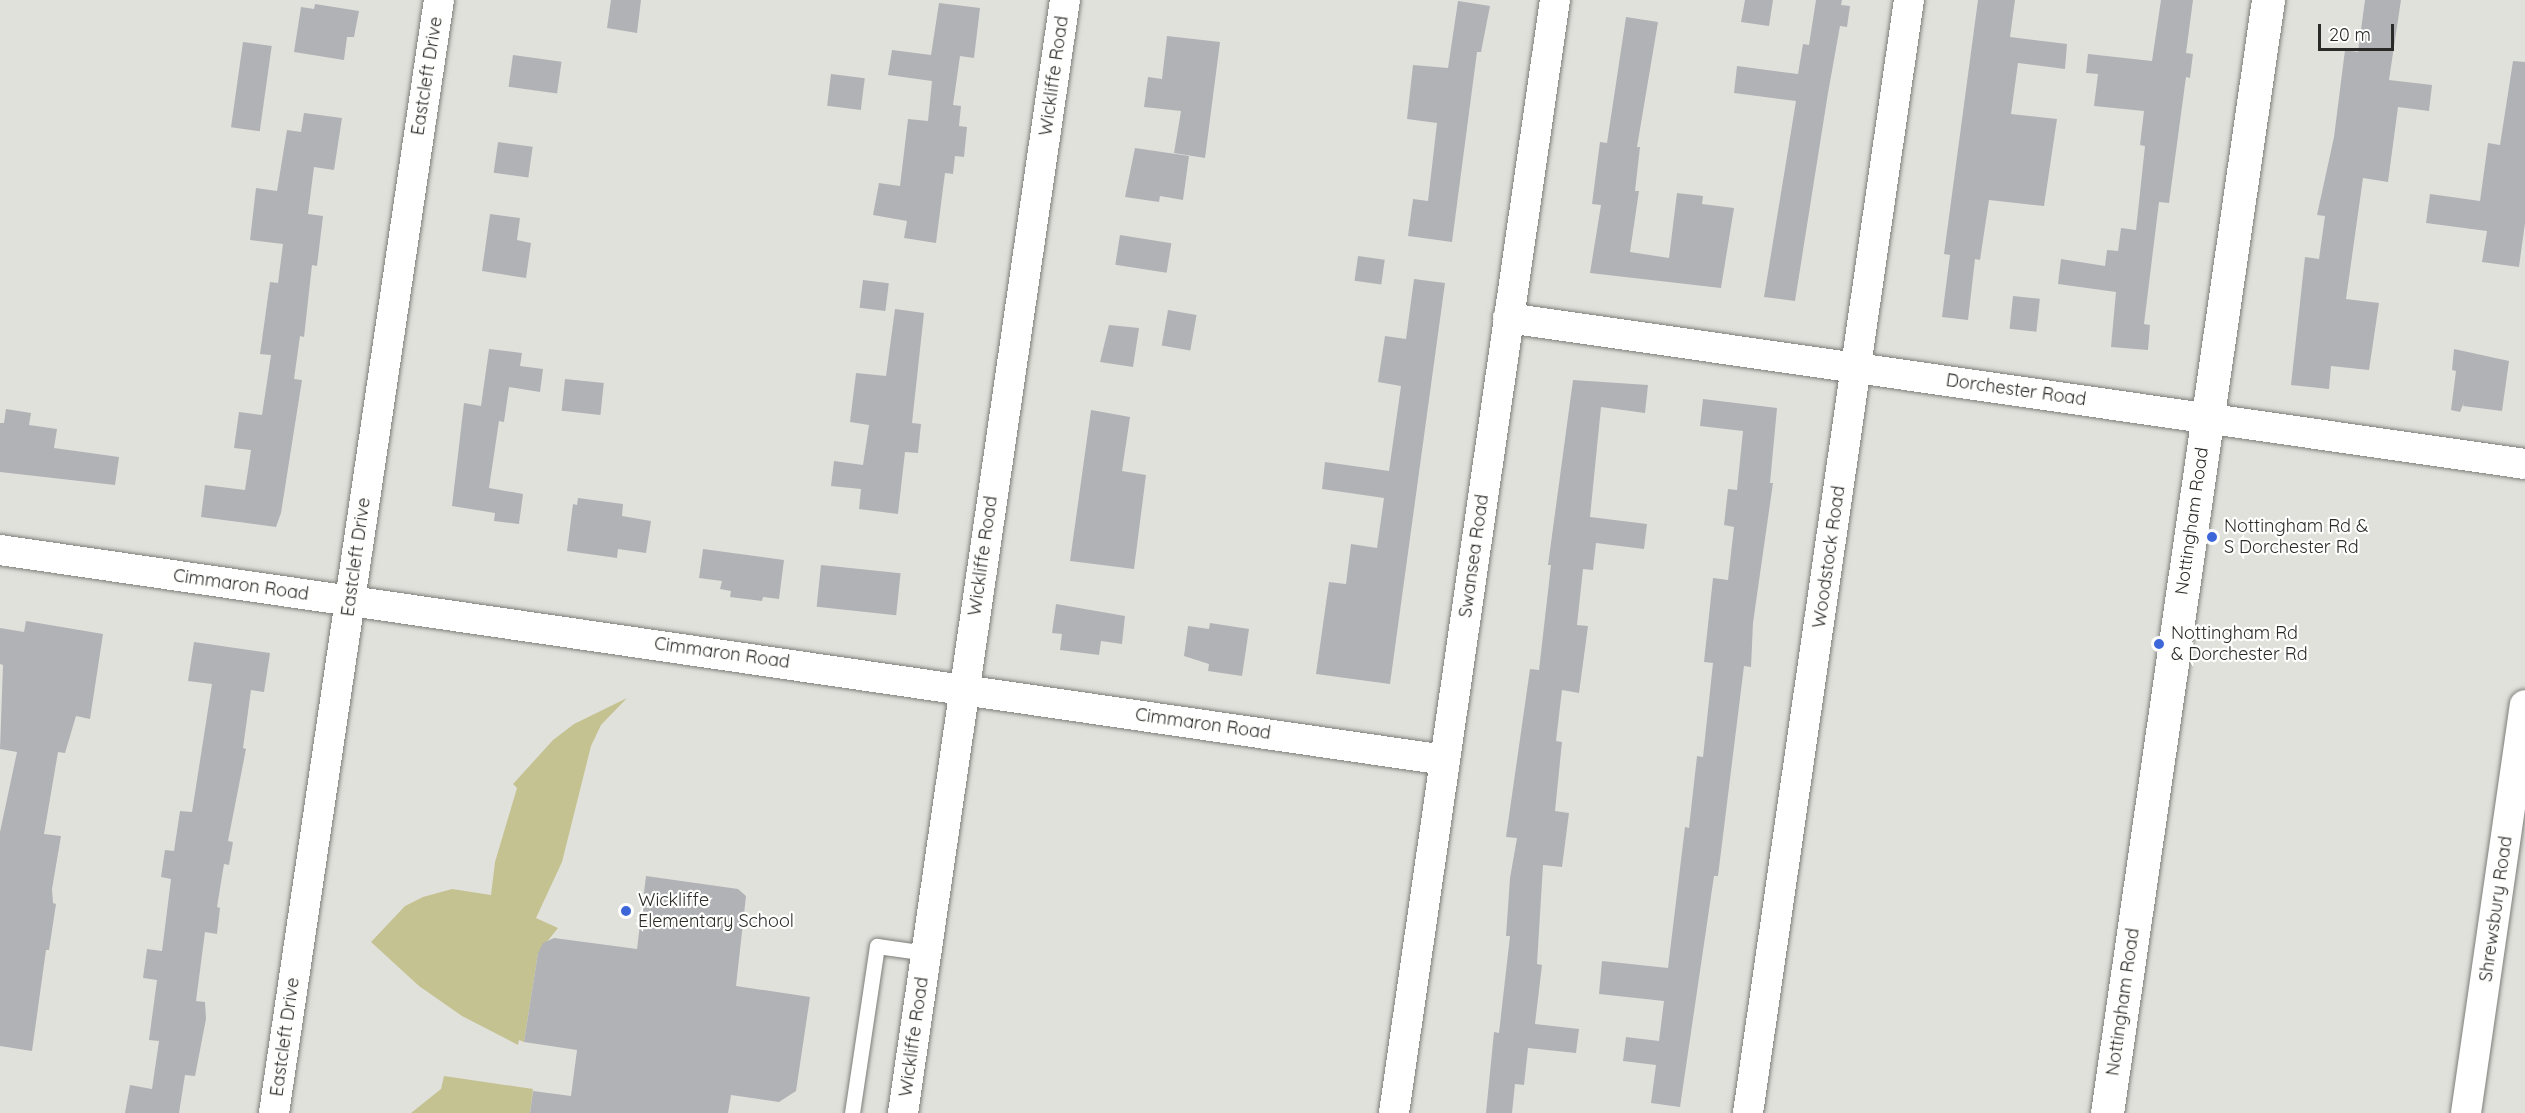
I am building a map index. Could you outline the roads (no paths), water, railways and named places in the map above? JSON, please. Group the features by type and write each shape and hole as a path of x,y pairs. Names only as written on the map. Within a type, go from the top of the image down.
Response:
{"street":[{"name":"Eastcleft Drive","path":"274,1113 439,0"},
{"name":"Wickliffe Road","path":"903,1113 1065,0"},
{"name":"Swansea Road","path":"1394,1113 1555,0"},
{"name":"Woodstock Road","path":"1748,1113 1909,0"},
{"name":"Nottingham Road","path":"2107,1113 2268,0"},
{"name":"Dorchester Road","path":"1508,318 2525,464"},
{"name":"Cimmaron Road","path":"0,550 1444,760"},
{"name":"Shrewsbury Road","path":"2466,1113 2525,705"}],"lane":[{"path":"852,1113 877,946 926,953"}],"place":[{"name":"Nottingham Rd & S Dorchester Rd","path":"2212,537"},
{"name":"Nottingham Rd & Dorchester Rd","path":"2159,644"},
{"name":"Wickliffe Elementary School","path":"626,911"}]}
